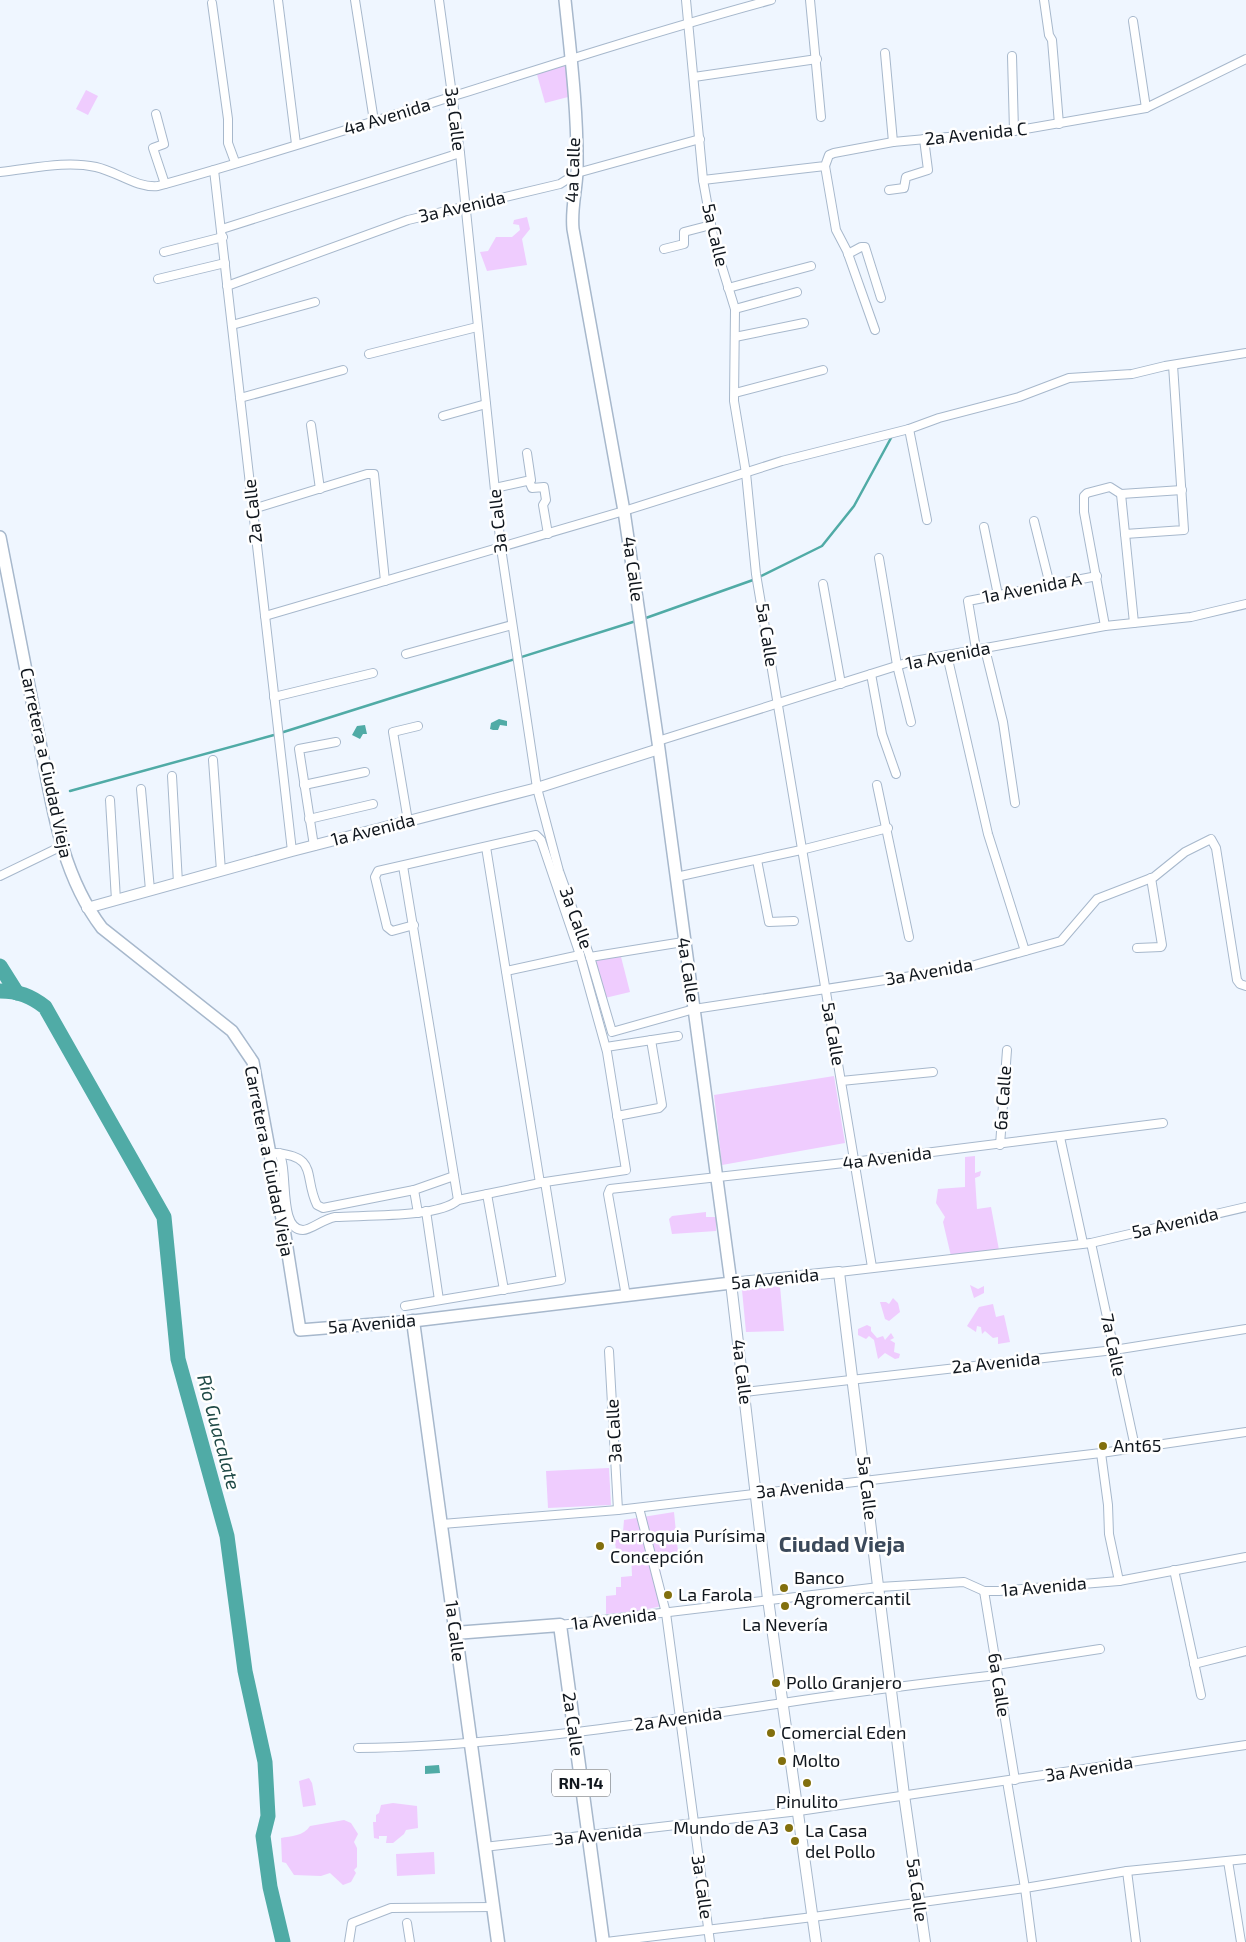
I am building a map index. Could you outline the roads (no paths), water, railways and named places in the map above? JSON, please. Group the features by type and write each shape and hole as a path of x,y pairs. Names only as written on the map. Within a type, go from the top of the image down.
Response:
{"main road":[{"name":"4a Calle","path":"565,0 571,57 577,173 572,215 573,229 624,511 641,625 730,1283"},
{"name":"Carretera a Ciudad Vieja","path":"0,537 62,846 73,880 85,905 102,928 232,1031 253,1062 274,1153 300,1330"},
{"name":"5a Avenida","path":"300,1330 413,1321 730,1283"},
{"name":"1a Calle","path":"413,1321 498,1942"},
{"name":"1a Avenida","path":"455,1633 560,1625"},
{"name":"2a Calle","path":"560,1625 604,1942"}],"street":[{"path":"278,0 296,144"},
{"path":"355,0 374,121"},
{"name":"3a Calle","path":"439,0 460,154 501,548 517,665 537,788 560,871 590,957 612,1032"},
{"name":"5a Calle","path":"686,0 703,180 711,225 735,309 735,393 757,578 841,1081 852,1162 872,1268"},
{"name":"4a Avenida","path":"0,172 78,164 97,167 149,187 165,184 374,121 571,57 771,0"},
{"path":"810,0 821,117"},
{"path":"1044,0 1049,35 1052,40 1059,124"},
{"path":"212,4 228,119 228,143 235,162"},
{"path":"1133,21 1146,108"},
{"path":"885,53 893,142"},
{"path":"1012,56 1014,131"},
{"path":"694,77 817,59"},
{"name":"2a Avenida C","path":"825,166 829,155 834,153 893,142 1014,131 1146,108 1246,59"},
{"path":"156,114 164,144 153,148 165,184"},
{"name":"3a Avenida","path":"227,286 408,220 560,184 577,173 700,139"},
{"path":"889,190 904,188 906,177 928,170 924,139"},
{"path":"164,252 460,154"},
{"path":"703,180 825,166 836,230 848,254 875,330"},
{"name":"2a Calle","path":"214,170 292,851"},
{"path":"664,249 684,244 684,232 711,225"},
{"path":"848,254 861,247 865,247 881,298"},
{"path":"158,279 225,263"},
{"path":"728,288 811,266"},
{"path":"735,309 797,292"},
{"path":"232,325 315,302"},
{"path":"735,337 804,323"},
{"path":"369,354 477,327"},
{"path":"265,616 501,548 746,473 909,430 939,418 1019,397 1069,378 1132,374 1246,353"},
{"path":"1126,534 1183,531 1174,365"},
{"path":"240,398 343,370"},
{"path":"735,393 823,370"},
{"path":"443,416 486,404"},
{"path":"311,425 320,489"},
{"path":"909,430 927,520"},
{"path":"527,453 531,478 529,481 532,488 544,487 546,500 542,505 548,534"},
{"path":"253,509 367,474 374,474 385,581"},
{"path":"495,488 529,481"},
{"path":"1105,626 1084,512 1084,496 1087,493 1110,488 1121,494 1182,490"},
{"path":"1121,494 1134,623"},
{"path":"1034,521 1050,585"},
{"path":"984,526 998,595"},
{"path":"879,558 897,666 911,722"},
{"name":"1a Avenida A","path":"976,649 967,603 970,600 1097,576"},
{"path":"823,584 841,684"},
{"name":"1a Avenida","path":"85,905 116,900 292,851 537,788 658,745 897,666 976,649 1105,626 1191,617 1246,604"},
{"path":"406,654 512,626"},
{"path":"985,648 1003,722 1014,803"},
{"path":"947,655 988,834 1025,951"},
{"path":"274,697 373,673"},
{"path":"871,674 882,734 896,774"},
{"path":"408,821 393,732 418,726"},
{"path":"314,846 308,819 299,749 336,742"},
{"path":"213,760 222,871"},
{"path":"304,785 364,772"},
{"path":"172,776 178,882"},
{"path":"877,785 888,828 909,937"},
{"path":"142,790 150,890"},
{"path":"110,800 116,900"},
{"path":"308,819 373,804"},
{"path":"676,877 801,850 888,828"},
{"name":"3a Calle","path":"486,847 536,835 541,840 580,955 606,1047 626,1170 542,1182"},
{"name":"3a Avenida","path":"612,1032 694,1009 964,968 1061,941 1097,899 1163,872 1185,852 1211,839 1216,848 1237,980 1240,984 1246,986"},
{"path":"0,876 62,846"},
{"path":"405,1306 561,1280 542,1182 486,847 378,871 375,877 387,927 392,931 414,925"},
{"path":"757,860 769,922 794,921"},
{"path":"403,866 458,1200"},
{"path":"1138,948 1161,947 1162,945 1151,878"},
{"path":"590,957 683,942"},
{"path":"506,971 580,955"},
{"path":"606,1047 678,1036"},
{"path":"617,1116 658,1108 662,1105 651,1040"},
{"name":"6a Calle","path":"1000,1145 1006,1050"},
{"path":"841,1081 933,1072"},
{"name":"4a Avenida","path":"626,1296 608,1194 610,1189 1060,1138 1163,1123"},
{"path":"1060,1138 1082,1243"},
{"path":"274,1153 285,1168 286,1206 289,1220 294,1227 302,1230 312,1227 324,1219 422,1212 452,1205 458,1200 542,1182"},
{"path":"274,1153 294,1155 302,1160 310,1176 314,1199 317,1205 323,1208 414,1190 454,1176"},
{"path":"414,1190 422,1212 439,1300"},
{"path":"487,1194 504,1290"},
{"name":"5a Avenida","path":"730,1283 1091,1243 1246,1207"},
{"name":"7a Calle","path":"1091,1243 1135,1448"},
{"name":"5a Calle","path":"839,1272 904,1795 925,1942"},
{"name":"4a Calle","path":"730,1283 745,1392 768,1599 816,1942"},
{"name":"2a Avenida","path":"745,1392 853,1378 1114,1350 1246,1328"},
{"name":"3a Calle","path":"609,1351 618,1510"},
{"name":"3a Avenida","path":"442,1524 638,1508 1101,1453 1246,1432"},
{"path":"1101,1453 1108,1505 1109,1534 1118,1581"},
{"name":"3a Calle","path":"638,1508 666,1613 710,1942"},
{"name":"1a Avenida","path":"560,1625 879,1587 964,1582 984,1591 999,1592 1118,1581 1246,1557"},
{"path":"1174,1570 1201,1695"},
{"name":"6a Calle","path":"984,1591 996,1665 1032,1942"},
{"path":"996,1665 1100,1649"},
{"path":"1194,1664 1246,1651"},
{"name":"2a Avenida","path":"358,1748 470,1744 574,1732 997,1674"},
{"name":"3a Avenida","path":"484,1847 799,1811 1246,1745"},
{"path":"604,1942 813,1918 1025,1888 1127,1871 1246,1859"},
{"path":"1228,1861 1241,1942"},
{"path":"1127,1871 1136,1942"},
{"path":"349,1942 352,1923 391,1908 493,1907"},
{"path":"407,1923 410,1942"}],"waterway":[{"path":"643,619 753,580 822,546 854,506 891,438"},
{"path":"70,791 274,735 636,621"},
{"path":"0,966 17,993"},
{"name":"Río Guacalate","path":"0,991 24,995 45,1007 164,1217 178,1359 227,1536 245,1671 265,1762 268,1816 263,1836 270,1887 283,1942"}],"place":[{"name":"Ant65","path":"1103,1446"},
{"name":"Parroquia Purísima Concepción","path":"600,1546"},
{"name":"Banco Agromercantil","path":"784,1588"},
{"name":"La Farola","path":"668,1595"},
{"name":"La Nevería","path":"785,1606"},
{"name":"Pollo Granjero","path":"776,1683"},
{"name":"Comercial Eden","path":"771,1733"},
{"name":"Molto","path":"782,1761"},
{"name":"Pinulito","path":"807,1783"},
{"name":"Mundo de A3","path":"789,1828"},
{"name":"La Casa del Pollo","path":"795,1841"}],"district":[{"name":"Ciudad Vieja","path":"842,1544"}]}
